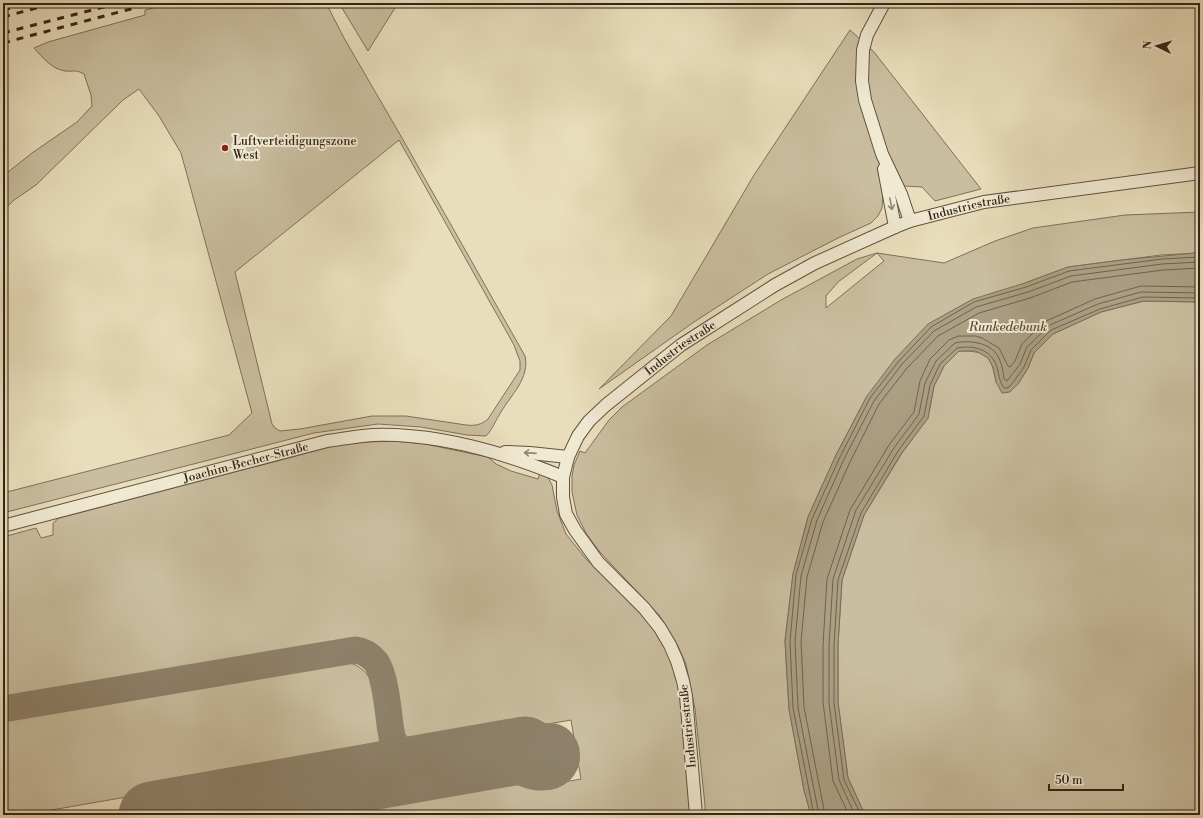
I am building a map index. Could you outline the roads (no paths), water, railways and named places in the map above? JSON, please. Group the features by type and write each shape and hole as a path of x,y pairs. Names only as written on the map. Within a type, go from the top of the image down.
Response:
{"street":[{"path":"884,3 867,35 863,50 862,81 865,100 882,154 895,227"},
{"path":"882,154 901,194 910,221"},
{"name":"Industriestraße","path":"696,815 686,696 677,661 660,628 644,608 598,562 575,530 566,514 563,477 568,457 578,436 606,405 681,345 776,285 815,263 895,227 910,221 991,201 1200,173"},
{"name":"Joachim-Becher-Straße","path":"3,526 327,441 372,435 424,438 492,451 568,457"},
{"name":"Joachim-Becher-Straße","path":"492,451 563,477"}],"water":[{"name":"Runkedebunk","path":"1200,253 1200,302 1143,301 1101,312 1053,334 1034,353 1028,368 1018,384 1010,392 1002,393 996,382 993,367 988,358 976,351 959,351 944,366 934,386 928,418 901,454 864,515 842,580 838,645 838,702 848,778 865,815 811,815 804,790 789,709 785,641 793,574 808,517 836,455 867,396 895,359 928,324 973,299 1025,283 1068,267"}],"railway":[{"path":"3,10 32,3"},
{"path":"3,17 55,3"},
{"path":"3,33 119,3"},
{"path":"3,43 153,3"}],"place":[{"name":"Luftverteidigungszone West","path":"225,148"}]}
